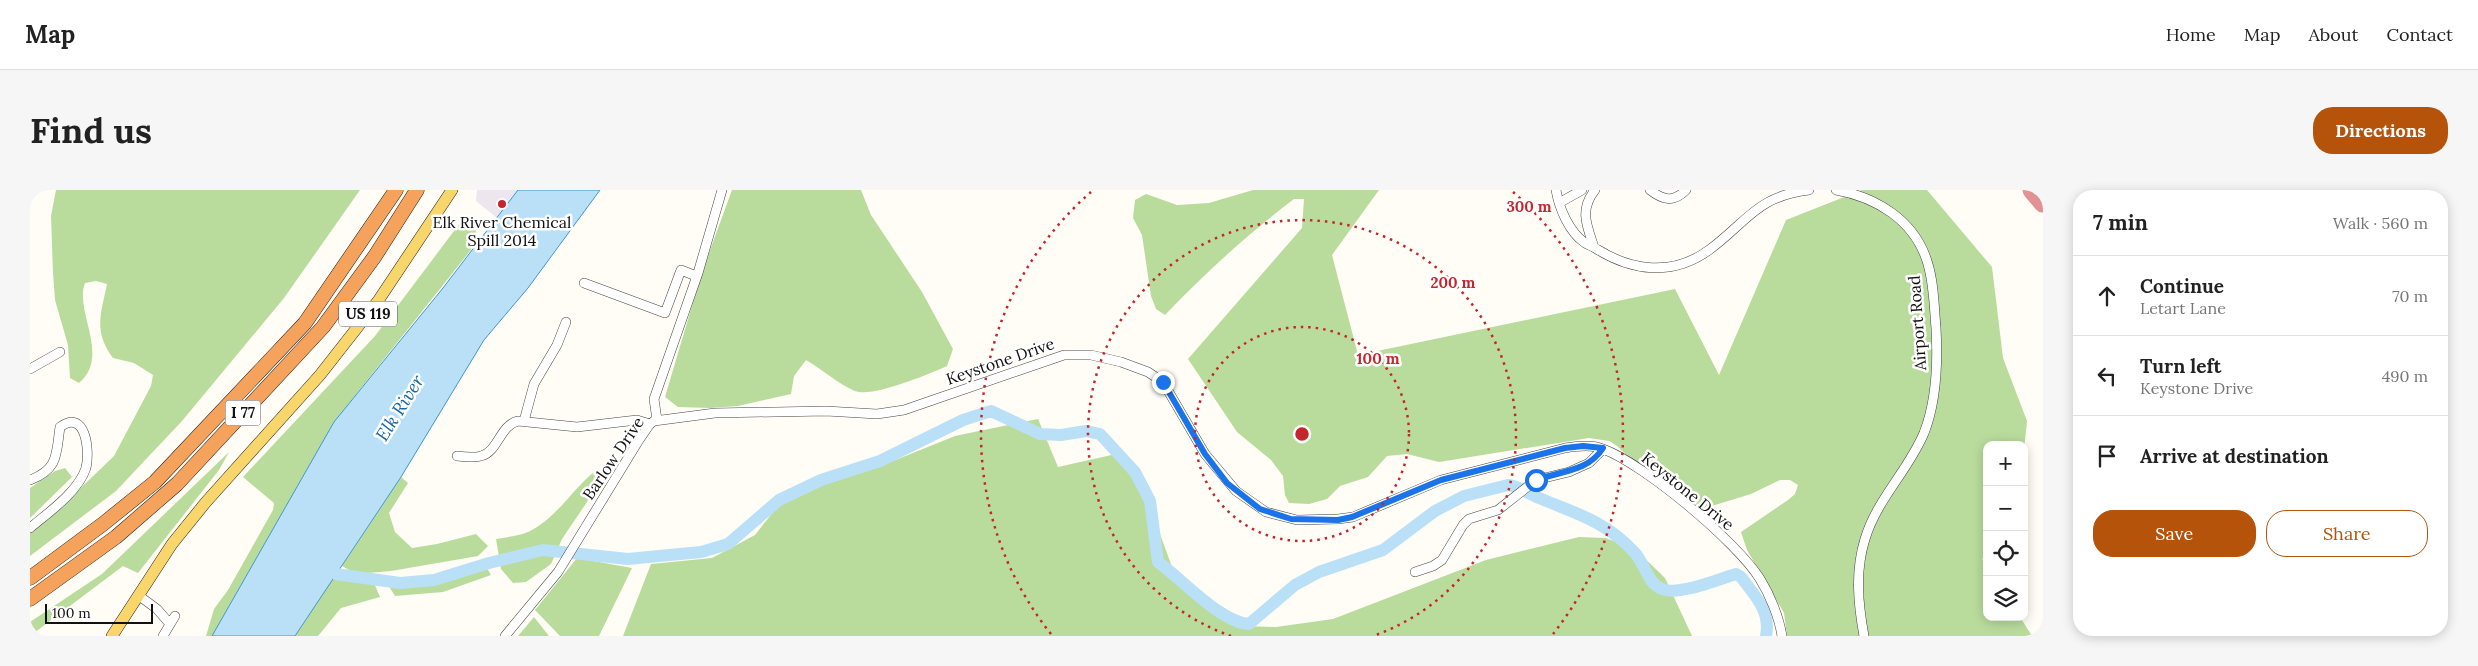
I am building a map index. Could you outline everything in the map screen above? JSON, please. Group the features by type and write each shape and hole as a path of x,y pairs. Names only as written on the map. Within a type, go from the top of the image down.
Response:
{"highway":[{"name":"I 77","path":"30,578 104,524 162,475 305,323 396,190"},
{"name":"I 77","path":"30,599 116,537 177,484 323,327 375,256 417,190"},
{"path":"30,610 116,537"}],"main road":[{"name":"US 119","path":"112,636 172,544 206,502 273,429 345,344 417,245 452,190"}],"street":[{"name":"Barlow Drive","path":"505,636 562,565 654,422 654,398 696,276 722,190"},
{"path":"1556,190 1566,220 1585,243 1608,257 1628,265 1659,268 1678,264 1711,249 1752,211 1766,202 1787,194 1809,190"},
{"path":"1559,202 1581,190"},
{"path":"1594,247 1586,228 1584,216 1588,202 1595,190"},
{"path":"1650,190 1666,200 1674,199 1686,190"},
{"name":"Airport Road","path":"1836,190 1862,196 1884,206 1903,222 1916,239 1928,262 1932,279 1937,350 1935,386 1925,431 1912,456 1878,508 1863,546 1858,565 1858,586 1864,636"},
{"path":"584,283 665,313 681,270 696,276"},
{"path":"457,456 483,456 509,425 524,421 534,384 557,345 566,322"},
{"path":"30,369 60,352"},
{"name":"Keystone Drive","path":"524,421 577,427 637,420 654,422 722,413 826,410 886,413 904,410 1046,359 1072,354 1091,354 1133,365 1159,378 1170,391 1205,454 1227,483 1260,509 1297,520 1338,520 1352,517 1441,480 1565,448 1583,446 1603,448 1640,469 1692,510 1742,555 1760,579 1770,600 1782,636"},
{"path":"30,480 43,475 55,461 60,427 66,422 75,423 82,428 86,436 86,468 71,491 30,528"},
{"path":"1415,572 1433,566 1442,560 1466,522 1498,510 1528,485 1540,478 1582,467 1594,460 1603,448"},
{"path":"138,595 173,620 163,636"}],"shaded area":[{"path":"477,190 518,190 497,218 476,201"}],"green space":[{"path":"56,190 360,190 284,298 182,421 116,491 30,556 30,533 64,504 114,456 151,386 153,375 134,363 113,358 103,339 100,322 107,284 96,281 85,283 83,294 92,347 92,360 88,372 79,383 70,378 68,345 55,300 51,216"},
{"path":"732,190 861,190 871,215 922,292 953,349 947,366 901,384 863,392 849,388 806,360 794,376 791,394 738,406 710,408 678,407 665,397 702,272"},
{"path":"1253,190 1379,190 1332,255 1358,355 1675,289 1719,375 1786,220 1862,190 1927,190 1992,267 2003,358 2027,421 2025,441 1983,441 1983,621 2023,621 2032,636 1787,636 1784,613 1747,550 1741,532 1788,500 1795,494 1798,485 1790,480 1780,480 1751,494 1702,509 1649,476 1617,446 1609,441 1589,438 1439,462 1407,454 1387,456 1368,477 1340,486 1327,499 1309,504 1289,503 1285,495 1283,476 1271,460 1237,432 1188,359 1302,228 1304,199 1294,199 1260,226 1211,269 1165,315 1156,309 1151,296 1142,235 1133,218 1135,200 1146,194 1177,205 1209,203"},
{"path":"460,223 475,228 478,241 334,422 212,636 206,636 214,609 228,590 273,510 274,503 243,477 375,336"},
{"path":"1038,419 1058,467 1116,454 1147,487 1156,523 1176,578 1202,600 1244,626 1276,627 1333,619 1486,560 1579,537 1605,538 1633,547 1665,578 1692,636 623,636 651,564 712,558 755,535 777,507 810,488 888,463 955,436"},
{"path":"229,452 219,470 138,573 123,566 30,636 30,622 102,574"},
{"path":"65,468 72,477 30,518 30,488 55,471"},
{"path":"595,471 598,477 587,502 562,539 551,564 526,582 513,583 501,569 496,539 522,534 540,525"},
{"path":"401,477 408,483 389,513 395,532 412,548 476,534 488,546 478,556 391,571 356,574 342,566"},
{"path":"577,558 632,568 599,636 560,636 535,610"},
{"path":"485,565 491,575 443,592 395,596 387,583 425,586 452,579"},
{"path":"334,577 374,583 380,597 341,608 318,636 295,636"},
{"path":"534,617 549,636 518,636"}],"water":[{"name":"Elk River","path":"518,190 600,190 528,288 484,340 401,477 295,636 212,636 334,422 443,288"}],"waterway":[{"path":"336,574 400,583 434,580 489,563 543,550 628,559 701,552 728,544 779,500 821,480 880,461 963,420 991,411 1040,434 1061,435 1086,431 1100,434 1135,472 1150,501 1158,562 1214,608 1238,621 1249,624 1295,585 1319,572 1383,550 1435,511 1464,496 1508,485 1520,488 1578,514 1614,533 1635,553 1650,578 1662,589 1669,591 1688,589 1736,574 1741,577 1761,604 1766,619 1766,636"}],"taxiway":[{"path":"2032,190 2043,203"}],"place":[{"name":"Elk River Chemical Spill 2014","path":"502,204"}],"route":[{"path":"1163,382 1170,391 1205,454 1227,483 1260,509 1285,518 1297,520 1338,520 1352,517 1441,480 1565,448 1583,446 1603,448 1594,460 1582,467 1536,480"}]}
